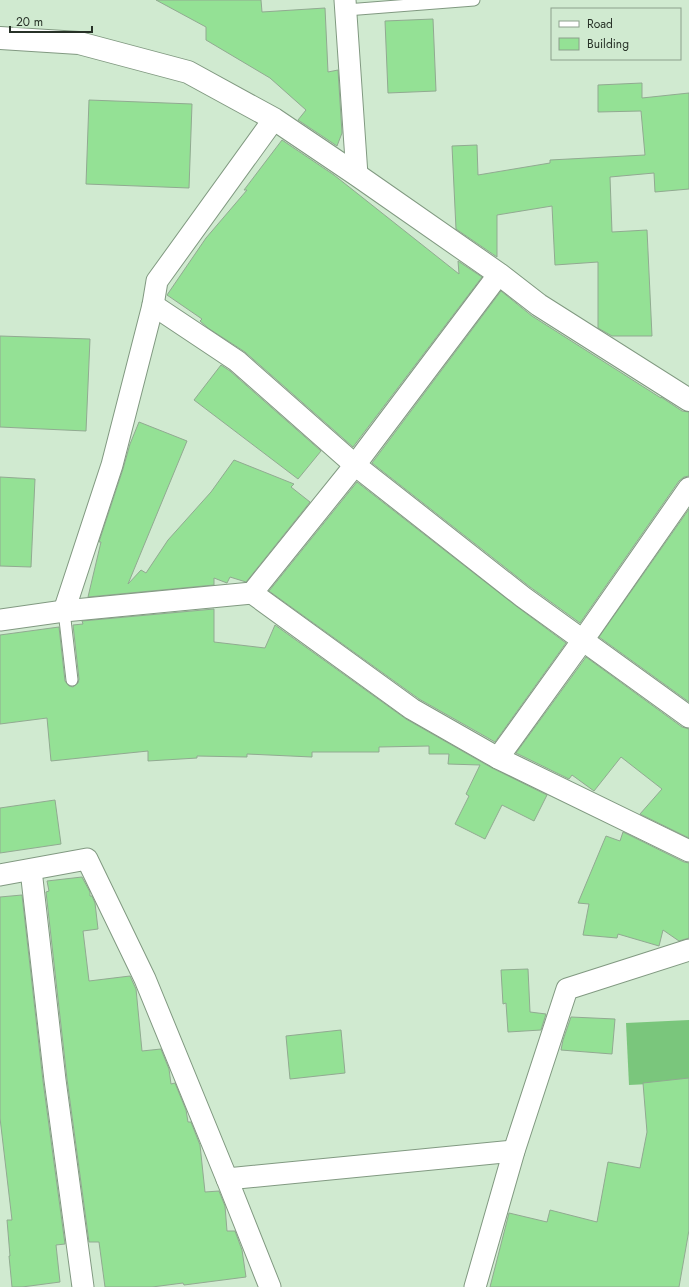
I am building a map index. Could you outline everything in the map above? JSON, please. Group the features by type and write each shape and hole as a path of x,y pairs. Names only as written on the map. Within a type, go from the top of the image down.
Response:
{"street":[{"path":"345,5 357,175"},
{"path":"0,38 79,44 188,72 274,119 499,274 539,305 689,400"},
{"path":"64,610 112,465 153,305 157,281 274,119"},
{"path":"252,593 355,465 499,274"},
{"path":"153,305 237,362 355,465 523,597 689,717"},
{"path":"498,758 583,640 689,488"},
{"path":"0,620 64,610 252,593 412,710 498,758 689,851"},
{"path":"0,875 87,859 145,979 270,1287"},
{"path":"31,870 55,1080 83,1287"},
{"path":"475,1287 514,1151 567,989 689,950"},
{"path":"227,1179 514,1151"}],"lane":[{"path":"345,5 474,0"},
{"path":"64,610 72,680"}],"green space":[{"path":"689,1020 689,1082 629,1085 626,1023"}],"building":[{"path":"156,0 261,0 262,12 325,8 328,72 338,70 342,133 337,146 298,120 306,110 270,78 206,40 206,27"},
{"path":"433,19 436,91 388,93 385,21"},
{"path":"642,83 642,98 689,93 689,189 655,192 654,173 610,177 612,232 647,230 652,336 612,336 598,328 598,262 555,265 552,206 497,215 497,257 456,229 452,146 477,145 478,175 550,163 550,160 645,155 641,111 598,112 598,85"},
{"path":"89,100 192,104 189,188 86,184"},
{"path":"282,140 334,175 459,274 458,261 482,277 353,447 245,352 208,328 200,321 202,319 167,295 206,238 247,190 244,190"},
{"path":"501,291 532,316 682,411 689,412 689,476 684,477 679,481 580,623 530,587 372,463"},
{"path":"0,336 90,339 86,431 0,427"},
{"path":"221,365 230,371 321,451 298,479 194,400"},
{"path":"139,422 187,441 128,584 141,570 146,573 168,540 211,492 234,460 294,484 291,487 310,502 246,582 230,577 227,583 214,578 214,585 88,597 101,542 99,542 130,444"},
{"path":"0,477 35,479 31,567 0,566"},
{"path":"357,482 516,606 566,643 495,742 419,699 269,591"},
{"path":"689,509 689,702 599,637"},
{"path":"214,609 214,642 265,648 275,625 406,719 492,768 547,795 534,821 502,805 485,839 455,824 469,796 466,794 480,765 448,764 449,754 429,754 429,746 379,747 379,752 312,752 312,757 247,754 247,757 197,756 197,758 148,761 148,751 51,761 47,718 0,724 0,635 59,627 65,681 69,686 73,687 78,683 79,679 73,625 83,624 82,621"},
{"path":"586,657 682,727 689,729 689,838 640,814 662,789 621,757 594,791 572,775 569,779 516,753"},
{"path":"55,800 61,844 0,853 0,808"},
{"path":"623,832 684,862 689,863 689,938 679,941 663,930 659,946 618,934 617,938 583,935 589,904 578,903 606,836 620,841"},
{"path":"82,877 90,892 90,896 92,896 95,903 98,929 83,931 89,981 130,976 136,989 142,1051 161,1049 169,1069 171,1084 175,1083 186,1110 188,1122 191,1122 200,1145 205,1192 219,1191 225,1206 227,1231 235,1231 242,1250 246,1277 184,1285 183,1283 152,1287 105,1287 99,1242 89,1242 67,1079 46,892 49,891 47,881"},
{"path":"22,895 43,1081 65,1244 56,1245 60,1282 12,1287 7,1220 12,1220 0,1118 0,897"},
{"path":"528,969 530,1012 546,1014 541,1030 508,1032 506,1003 503,1004 501,970"},
{"path":"571,1017 615,1019 612,1054 561,1050"},
{"path":"341,1030 345,1073 290,1079 286,1036"},
{"path":"689,1078 689,1230 679,1287 490,1287 509,1213 547,1222 550,1210 597,1222 608,1162 640,1168 647,1132 643,1083"}]}
